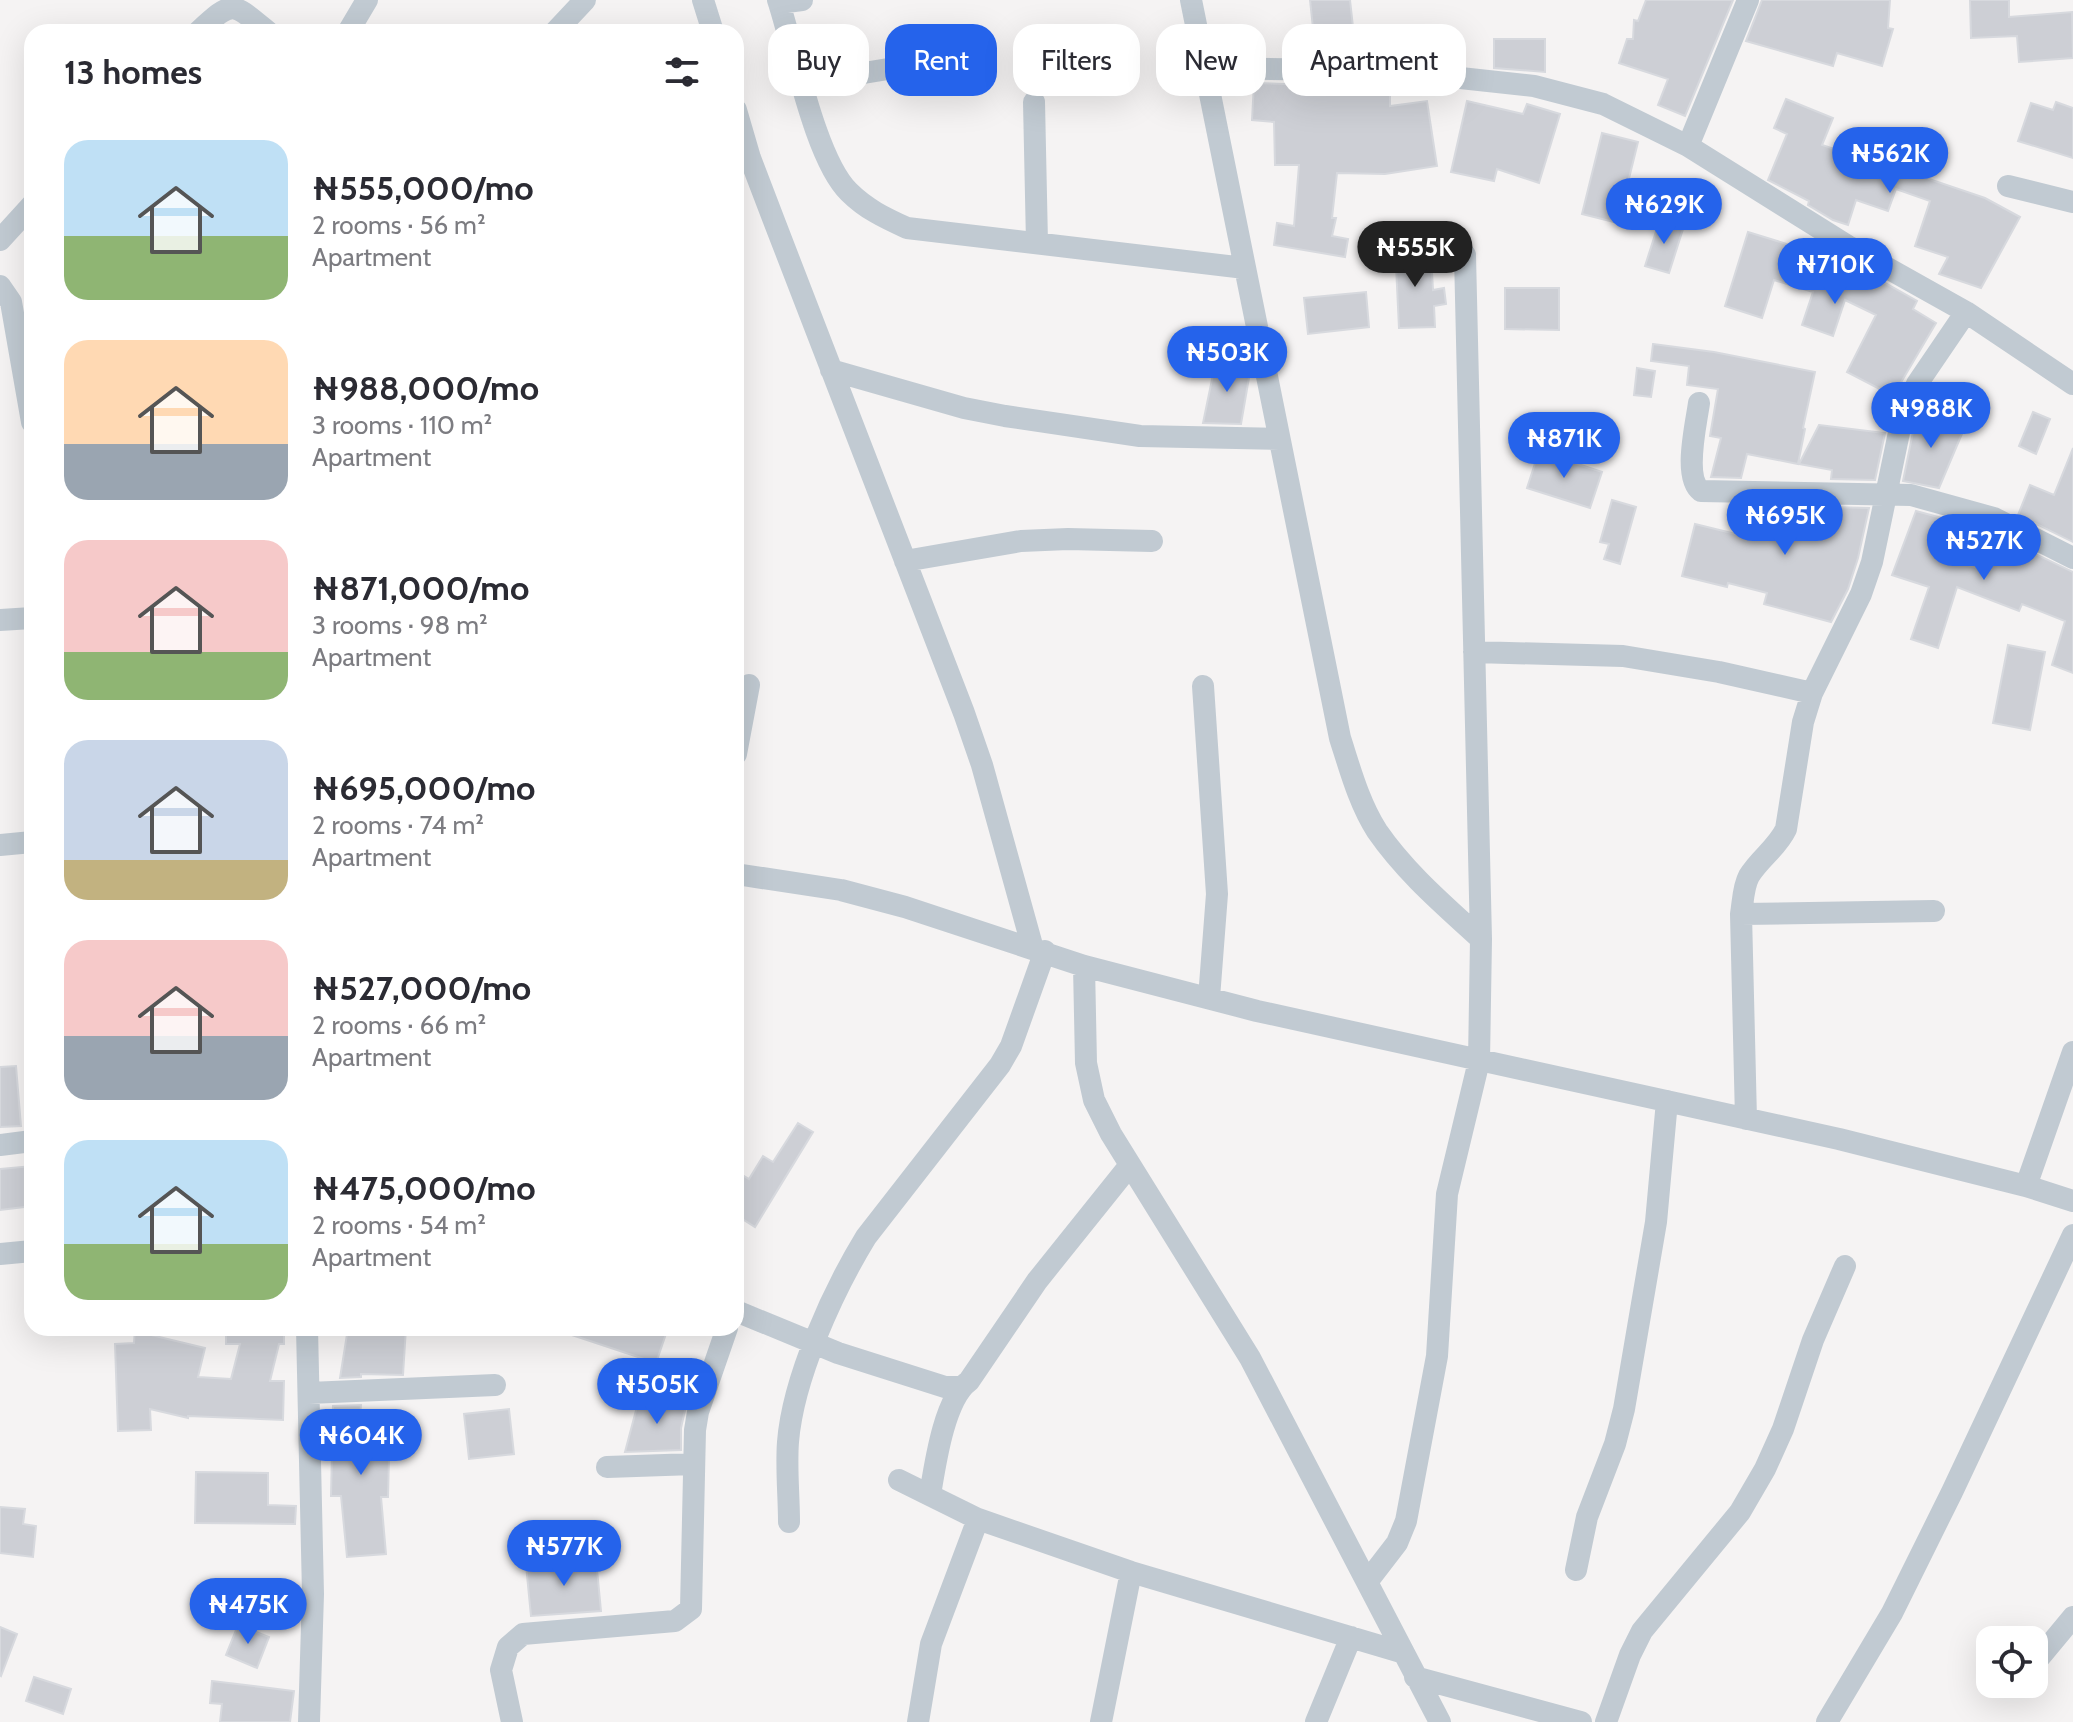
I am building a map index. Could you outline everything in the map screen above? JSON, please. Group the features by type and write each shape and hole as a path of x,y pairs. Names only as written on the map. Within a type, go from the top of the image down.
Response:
{"street":[{"path":"353,24 367,0"},
{"path":"562,24 585,0"},
{"path":"703,0 710,24"},
{"path":"786,24 779,2 802,0"},
{"path":"1191,0 1195,24"},
{"path":"1688,146 1748,0"},
{"path":"206,24 221,8 230,5 241,9 259,24"},
{"path":"1266,69 1396,71 1534,86 1603,104 1688,146 1848,246 1966,312 2073,384"},
{"path":"807,96 824,154 847,190 873,213 907,228 1245,268"},
{"path":"1209,96 1340,738 1357,791 1376,829 1416,879 1481,939"},
{"path":"1034,102 1037,243"},
{"path":"744,166 831,370 982,765 1039,950 1011,1046 1000,1065 866,1237 814,1343 792,1417 788,1444 789,1522"},
{"path":"2008,186 2073,202"},
{"path":"0,240 24,214"},
{"path":"1367,1582 1397,1543 1406,1521 1437,1356 1447,1194 1479,1061 1481,939 1465,255"},
{"path":"0,286 11,302 8,331 24,392"},
{"path":"1746,1119 1741,914 1748,878 1780,843 1786,829 1803,722 1812,693 1861,594 1872,562 1901,423 1917,384 1966,312"},
{"path":"831,370 964,408 1005,416 1140,436 1279,439"},
{"path":"1699,403 1691,474 1694,486 1701,491 1911,495 1994,518 2073,558"},
{"path":"905,561 1021,541 1152,541"},
{"path":"0,620 24,618"},
{"path":"1474,652 1623,656 1719,672 1812,693"},
{"path":"744,712 749,685"},
{"path":"1203,686 1217,894 1209,998"},
{"path":"0,845 24,843"},
{"path":"744,875 841,890 905,907 1084,966 1209,998 1479,1061 1839,1139 2026,1186 2073,1201"},
{"path":"1741,914 1934,911"},
{"path":"1084,966 1086,1063 1094,1100 1130,1165 1250,1358 1440,1722"},
{"path":"2026,1186 2073,1052"},
{"path":"1576,1570 1584,1526 1615,1444 1624,1409 1656,1222 1667,1101"},
{"path":"0,1145 24,1142"},
{"path":"744,1314 814,1343 945,1387 960,1387 969,1381 1037,1281 1130,1165"},
{"path":"1827,1722 1892,1613 2073,1235"},
{"path":"0,1254 24,1252"},
{"path":"1606,1722 1642,1631 1740,1512 1760,1480 1783,1429 1813,1340 1845,1266"},
{"path":"307,1336 313,1594 309,1722"},
{"path":"512,1722 501,1670 508,1647 523,1634 675,1621 691,1609 698,1412 724,1336"},
{"path":"309,1393 495,1385"},
{"path":"930,1495 939,1440 960,1387"},
{"path":"607,1467 694,1464"},
{"path":"899,1480 978,1519 1131,1572 1404,1653"},
{"path":"918,1722 931,1644 978,1519"},
{"path":"1101,1722 1131,1572"},
{"path":"2048,1647 2073,1617"},
{"path":"1316,1722 1351,1637"},
{"path":"1415,1677 1581,1722"}],"building":[{"path":"1310,0 1350,0 1353,24 1313,24"},
{"path":"1646,0 1733,0 1685,116 1658,105 1668,79 1619,63 1627,39 1633,39 1634,20 1638,21"},
{"path":"1762,0 1890,0 1888,28 1893,29 1882,66 1837,53 1833,66 1746,41"},
{"path":"1970,0 2009,0 2009,17 2072,12 2073,58 2019,62 2017,36 1971,38"},
{"path":"1494,39 1545,39 1545,72 1494,68"},
{"path":"1266,83 1282,84 1282,96 1390,96 1390,106 1427,101 1437,166 1385,174 1337,173 1332,218 1336,218 1332,236 1348,239 1345,257 1274,245 1277,223 1294,226 1299,165 1275,165 1274,122 1252,120 1253,96 1266,96"},
{"path":"1786,99 1833,118 1822,145 1883,165 1886,155 1926,169 1923,177 1985,198 2020,217 1981,288 1939,274 1948,257 1915,246 1930,201 1896,189 1888,211 1856,200 1848,225 1833,220 1808,205 1809,201 1768,180 1787,134 1774,128"},
{"path":"1467,101 1523,114 1527,104 1560,114 1539,183 1497,169 1494,181 1451,172"},
{"path":"2056,102 2073,108 2073,158 2018,141 2031,103 2053,110"},
{"path":"1602,133 1638,142 1618,223 1582,214"},
{"path":"1660,219 1684,226 1669,273 1645,266"},
{"path":"1748,232 1832,258 1828,272 1857,281 1862,270 1917,301 1913,309 1936,323 1893,396 1847,372 1876,315 1845,300 1833,336 1802,325 1813,292 1774,280 1762,318 1725,306"},
{"path":"1420,242 1422,272 1432,272 1433,290 1444,288 1446,304 1434,306 1435,327 1399,328 1395,244"},
{"path":"1505,288 1559,288 1559,330 1505,329"},
{"path":"1366,292 1369,327 1308,334 1304,298"},
{"path":"1653,344 1714,352 1815,372 1798,464 1747,454 1741,478 1711,477 1721,438 1710,436 1718,389 1687,385 1689,366 1651,361"},
{"path":"1216,360 1251,366 1241,424 1203,423"},
{"path":"1637,368 1655,371 1651,397 1634,395"},
{"path":"1922,409 1964,429 1939,488 1903,481 1914,427"},
{"path":"2033,412 2050,419 2036,454 2019,446"},
{"path":"1819,425 1885,433 1875,480 1831,479 1832,470 1799,464"},
{"path":"2073,448 2073,542 2018,515 2030,485 2054,495"},
{"path":"1539,451 1602,472 1590,508 1527,488"},
{"path":"1612,500 1636,507 1620,564 1604,559 1609,544 1600,542"},
{"path":"1750,506 1829,511 1829,507 1869,508 1848,589 1831,622 1764,604 1767,593 1682,576 1695,524 1748,537"},
{"path":"1916,511 1953,521 1942,557 1978,568 1992,533 2073,572 2073,673 2052,665 2065,621 2022,604 2019,611 1957,587 1938,648 1911,639 1929,587 1892,575"},
{"path":"2008,645 2045,652 2030,730 1993,723"},
{"path":"16,1066 21,1126 0,1127 0,1067"},
{"path":"798,1123 813,1132 755,1227 744,1220 744,1176 749,1179 763,1156 773,1162"},
{"path":"24,1167 24,1207 0,1210 0,1169"},
{"path":"134,1336 155,1336 205,1348 198,1377 231,1379 240,1344 226,1344 226,1336 284,1336 270,1381 284,1381 283,1420 188,1418 150,1409 151,1430 118,1431 115,1344 134,1343"},
{"path":"347,1336 405,1336 403,1375 361,1374 361,1377 340,1378"},
{"path":"575,1336 665,1336 656,1363"},
{"path":"675,1393 688,1397 681,1428 681,1450 625,1452 639,1399 671,1408"},
{"path":"361,1405 360,1416 390,1417 388,1497 381,1497 386,1554 347,1557 341,1496 331,1496 333,1406"},
{"path":"509,1409 514,1454 469,1459 464,1414"},
{"path":"196,1472 268,1473 268,1505 296,1506 295,1524 195,1523"},
{"path":"0,1507 25,1509 23,1524 36,1526 33,1557 0,1553"},
{"path":"596,1559 601,1611 531,1616 526,1565"},
{"path":"238,1625 269,1637 257,1668 226,1655"},
{"path":"0,1627 17,1634 1,1676 0,1675"},
{"path":"34,1677 71,1689 63,1714 26,1701"},
{"path":"212,1681 294,1691 290,1722 220,1722 222,1704 210,1703"}]}
